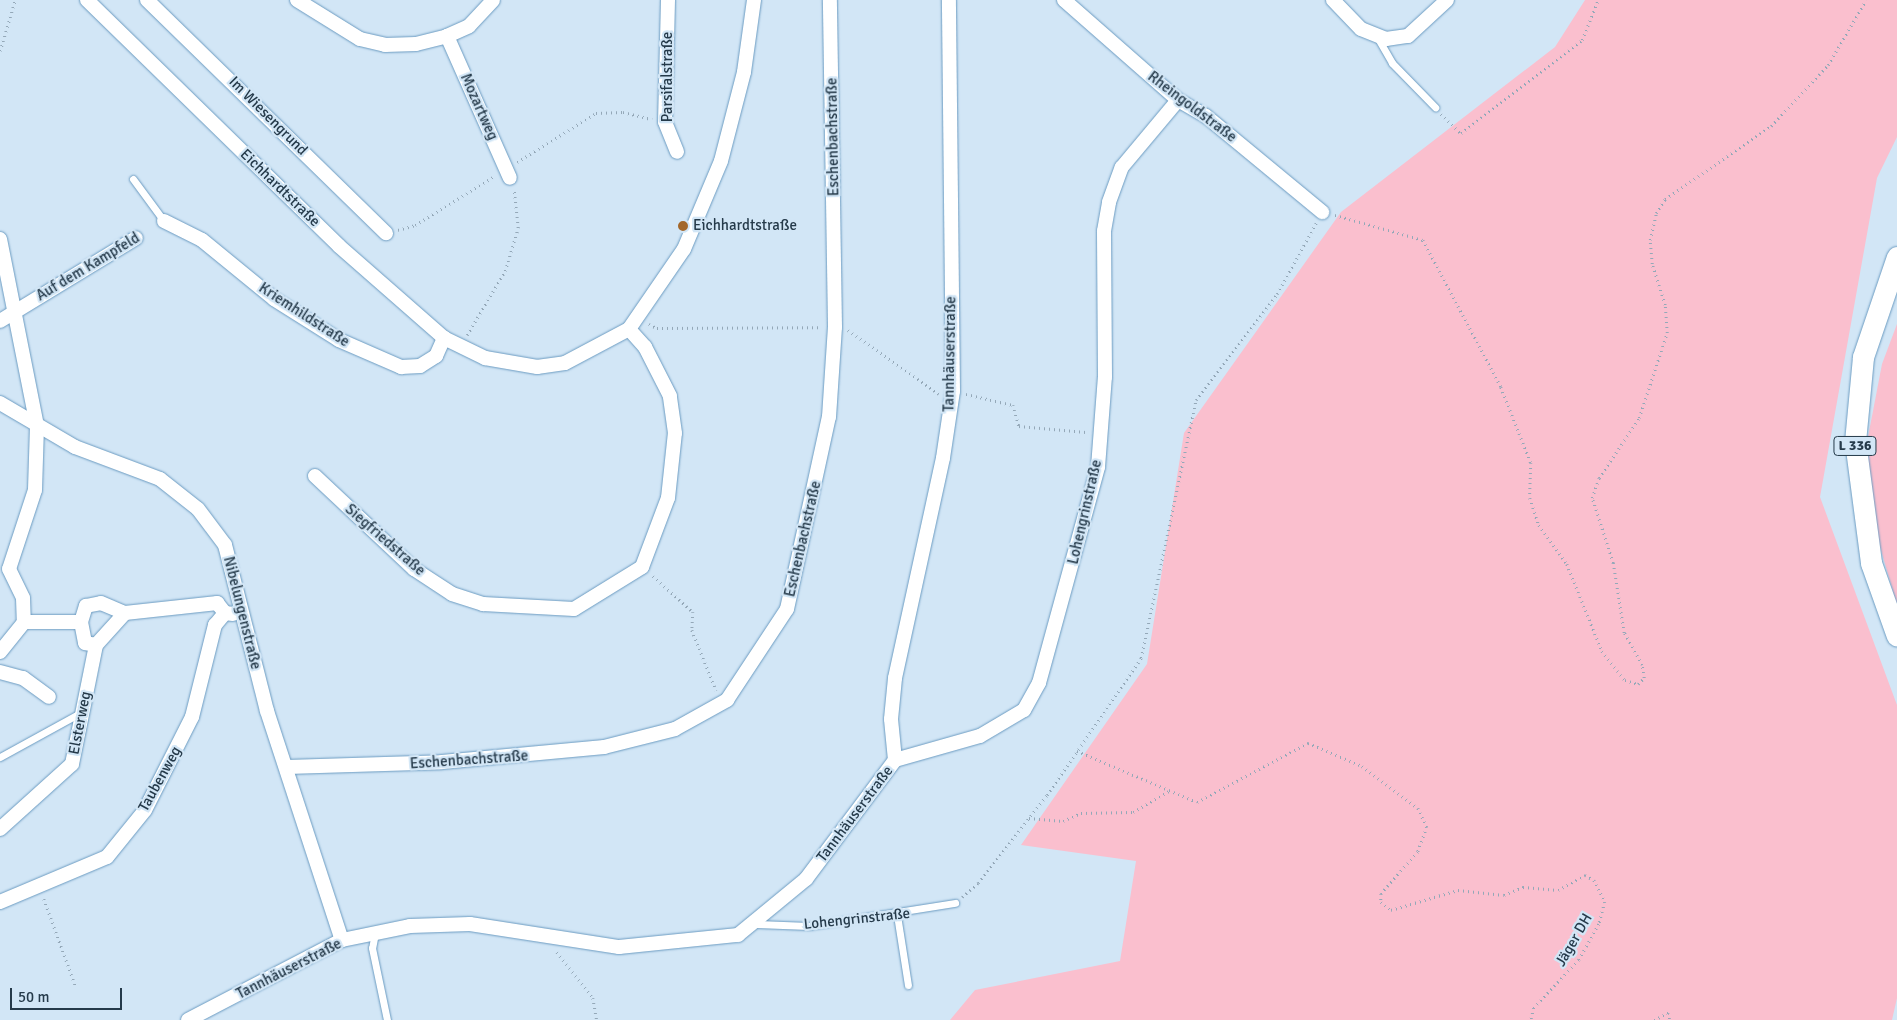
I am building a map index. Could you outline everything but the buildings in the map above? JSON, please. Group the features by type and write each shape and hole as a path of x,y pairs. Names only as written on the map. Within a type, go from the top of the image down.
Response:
{"main road":[{"name":"L 336","path":"1897,257 1863,357 1855,441 1870,563 1897,636"}],"street":[{"name":"Eichhardtstraße","path":"87,0 339,246 444,338 460,347 512,365 538,367 572,360 633,324 684,249 721,161 744,72 754,0"},
{"name":"Im Wiesengrund","path":"147,0 386,233"},
{"path":"297,0 360,39 385,45 416,44 447,36 469,26 493,0"},
{"name":"Parsifalstraße","path":"668,0 665,122 677,152"},
{"name":"Eschenbachstraße","path":"287,767 442,762 604,747 675,729 721,703 787,609 829,417 835,327 830,0"},
{"name":"Tannhäuserstraße","path":"188,1020 342,940 410,926 470,924 619,947 738,935 757,924 806,879 895,760 891,720 895,678 952,405 953,391 949,0"},
{"name":"Rheingoldstraße","path":"1064,0 1178,100 1206,116 1322,212"},
{"path":"1333,0 1361,29 1386,39 1408,36 1447,0"},
{"name":"Mozartweg","path":"447,36 508,174"},
{"name":"Lohengrinstraße","path":"895,760 980,736 1024,710 1039,683 1077,552 1098,466 1109,202 1122,167 1178,100"},
{"name":"Kriemhildstraße","path":"164,221 202,240 274,299 339,340 401,367 420,366 436,356 444,338"},
{"name":"Auf dem Kampfeld","path":"0,321 136,238"},
{"path":"0,239 13,313 37,426 35,490 9,569 23,598 24,622 0,652"},
{"path":"633,324 662,377 675,433 668,498 642,567"},
{"name":"Nibelungenstraße","path":"0,403 75,447 160,479 198,509 225,545 267,711 287,767 342,940"},
{"name":"Siegfriedstraße","path":"315,476 414,569 452,594 483,604 574,609 642,567"},
{"path":"125,613 96,645 85,643 81,622 86,606 100,603 125,613 221,608 231,595 240,602"},
{"name":"Taubenweg","path":"0,902 107,857 145,810 192,717 221,608"},
{"path":"24,622 81,622"},
{"name":"Elsterweg","path":"0,828 72,764 96,645"},
{"path":"0,672 23,678 49,697"}],"lane":[{"path":"1376,35 1392,63 1435,108"},
{"path":"133,179 164,221"},
{"path":"0,757 82,712"},
{"name":"Lohengrinstraße","path":"757,924 809,926 898,915 955,903"},
{"path":"898,915 908,985"},
{"path":"376,933 372,948 387,1020"}],"path":[{"path":"0,51 15,0"},
{"path":"1435,108 1461,133 1582,40 1598,0"},
{"path":"955,903 978,884 1029,818 1141,658 1196,400 1277,294 1322,212 1387,226 1423,240 1501,387 1531,463 1530,498 1539,525 1567,564 1602,651 1625,680 1638,684 1644,678 1642,665 1624,633 1613,563 1592,498 1599,478 1639,418 1667,333 1666,305 1650,240 1656,213 1665,199 1771,126 1828,64 1866,0"},
{"path":"386,233 415,225 508,174 596,113 623,112 665,122"},
{"path":"460,347 505,271 518,228 517,201 508,174"},
{"path":"633,324 658,328 835,327 850,331 910,370 952,405"},
{"path":"953,391 1012,405 1020,426 1100,433"},
{"path":"642,567 693,612 692,630 721,703"},
{"name":"Jäger DH","path":"1170,790 1197,802 1308,743 1362,766 1418,808 1427,827 1418,852 1381,894 1381,902 1391,910 1458,890 1504,895 1523,887 1558,890 1585,875 1594,880 1605,902 1599,924 1578,960 1534,1008 1531,1020"},
{"path":"1077,750 1170,790"},
{"path":"1029,818 1063,821 1082,813 1133,812 1170,790"},
{"path":"39,887 76,987"},
{"path":"544,934 593,998 597,1020"},
{"path":"1654,1020 1668,1012 1670,1020"}],"shaded area":[{"path":"1585,0 1897,0 1897,137 1877,178 1820,497 1897,705 1897,998 1892,1020 950,1020 975,990 1120,961 1136,861 1021,845 1147,664 1184,433 1341,212 1555,47"},
{"path":"1897,324 1897,605 1869,509 1868,437 1882,364"}],"place":[{"name":"Eichhardtstraße","path":"683,226"}]}
